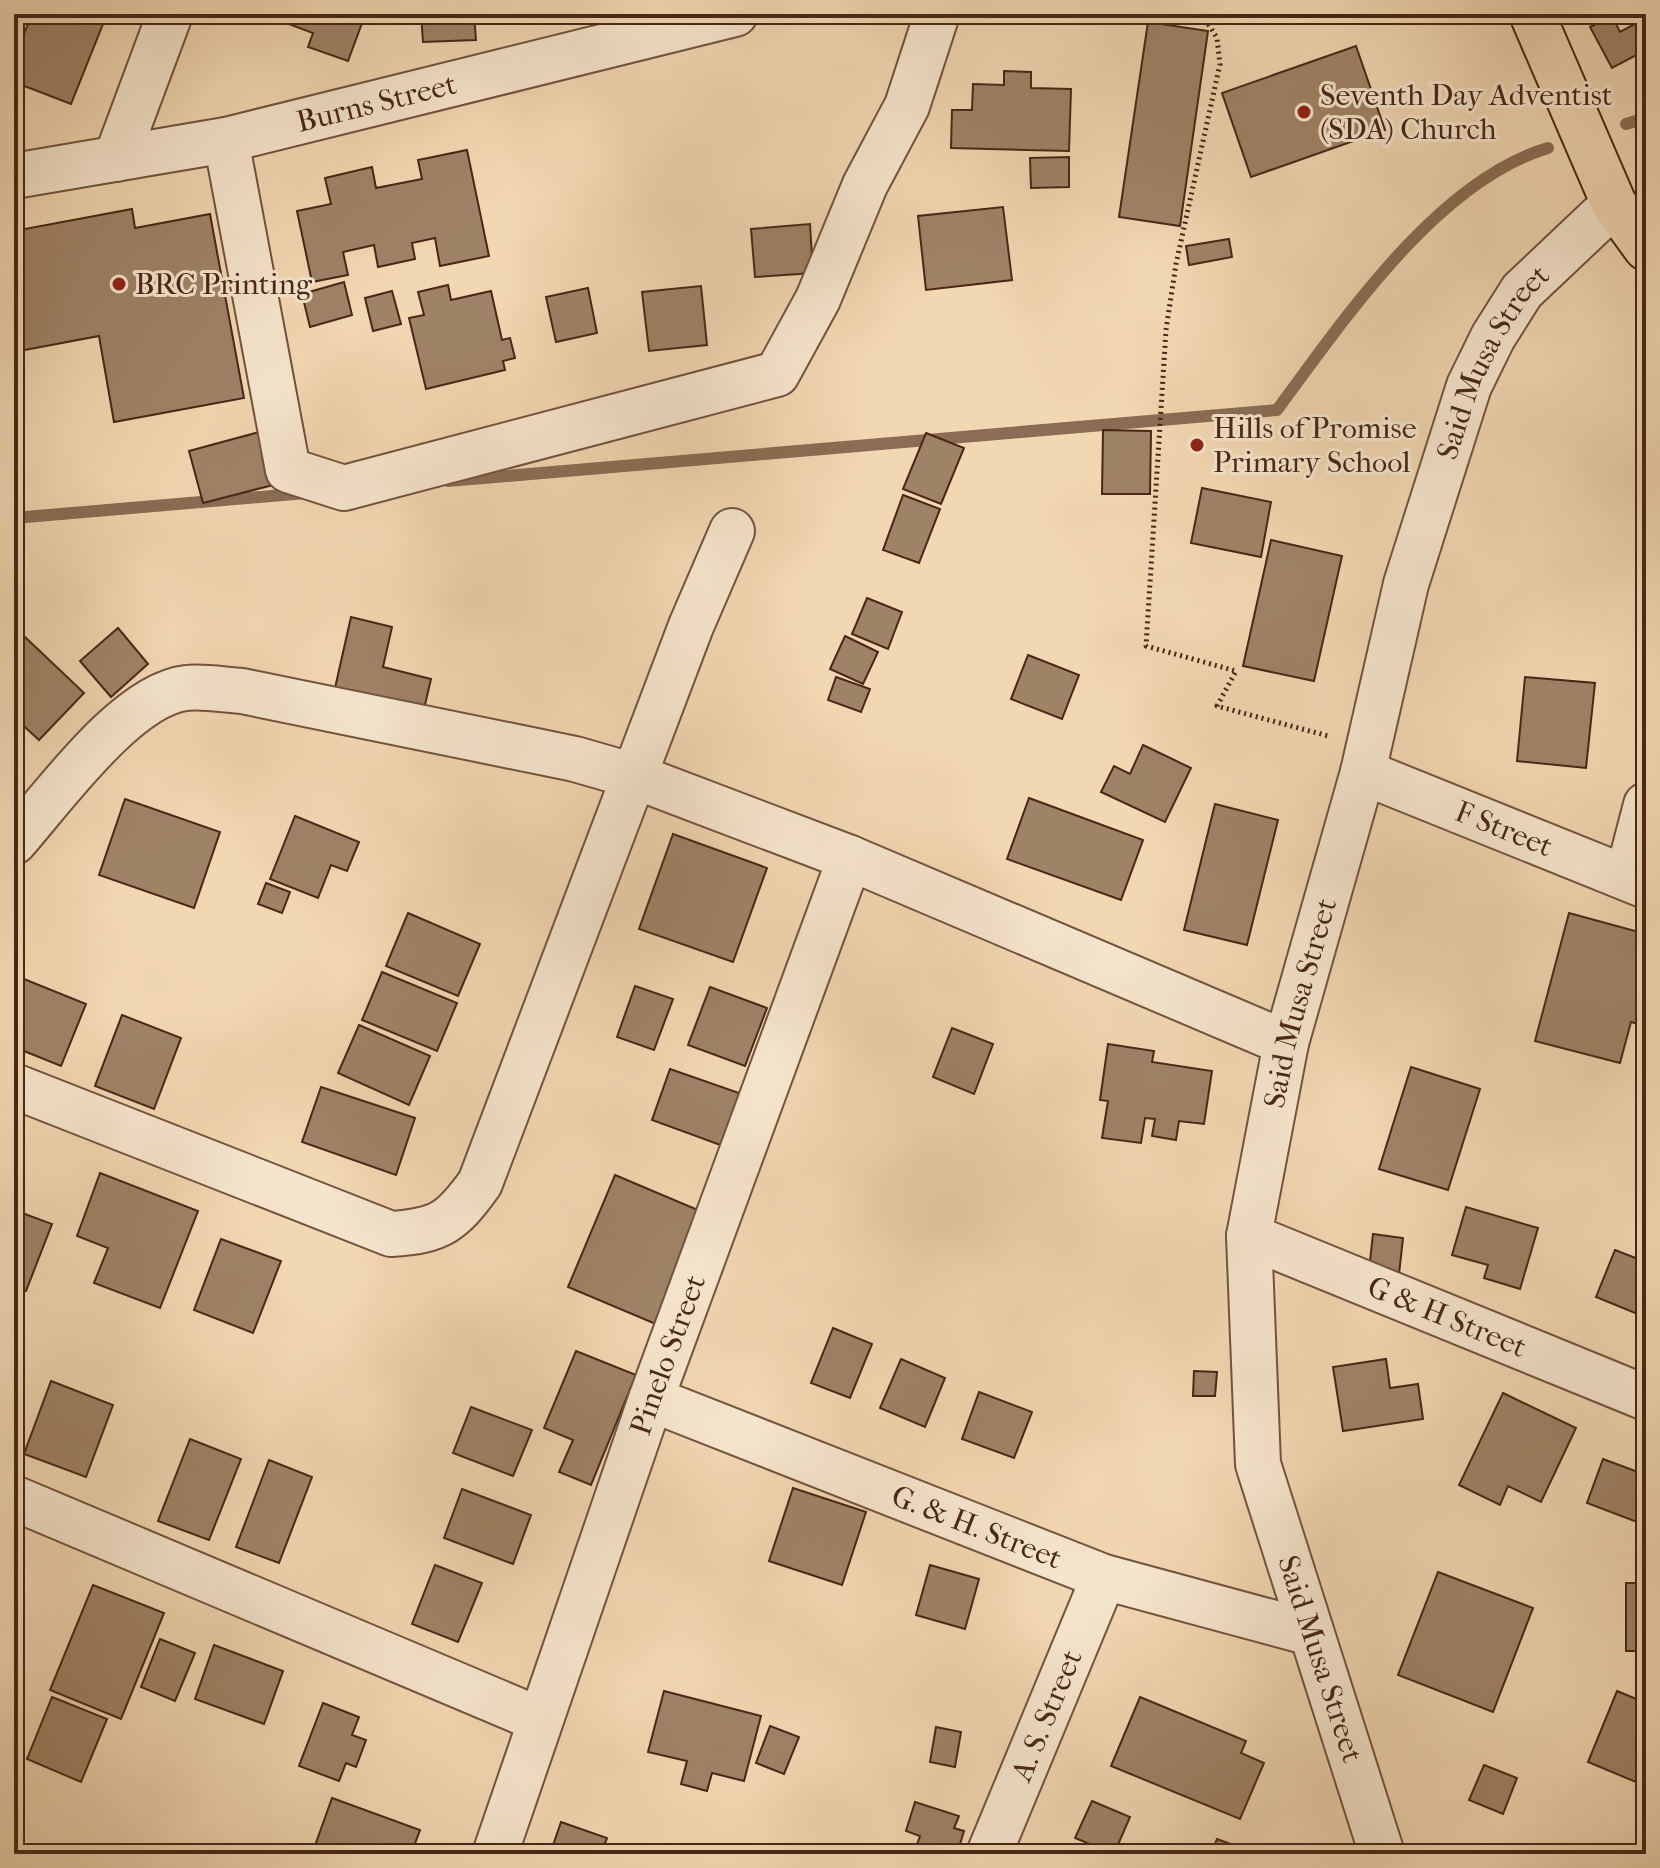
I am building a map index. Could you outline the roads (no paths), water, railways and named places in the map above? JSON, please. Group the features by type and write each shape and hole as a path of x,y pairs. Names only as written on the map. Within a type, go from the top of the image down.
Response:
{"highway":[{"path":"1532,14 1614,204 1646,248"}],"street":[{"path":"116,159 170,14"},
{"name":"Burns Street","path":"14,176 226,140 735,14"},
{"path":"226,140 288,470 344,488 777,374 818,299 865,185 907,106 937,14"},
{"name":"Said Musa Street","path":"1382,1854 1258,1464 1249,1236 1286,1043 1366,760 1406,584 1469,386 1493,337 1522,291 1614,204"},
{"path":"14,1086 391,1234 427,1232 457,1215 480,1183 634,776 732,531"},
{"path":"14,842 119,724 155,698 186,688 242,691 575,759 634,776 850,858 1286,1043"},
{"name":"F Street","path":"1366,760 1636,882"},
{"path":"1636,882 1646,805"},
{"name":"Pinelo Street","path":"495,1854 538,1719 651,1399 850,858"},
{"name":"G & H Street","path":"1249,1236 1646,1398"},
{"name":"G. & H. Street","path":"651,1399 1104,1577 1311,1633"},
{"path":"14,1498 538,1719"},
{"name":"A. S. Street","path":"989,1854 1104,1577"}],"waterway":[{"path":"1626,124 1646,118"},
{"path":"448,481 1277,410 1362,297 1431,222 1468,190 1507,165 1548,148"},
{"path":"14,518 306,493"}],"place":[{"name":"Seventh Day Adventist (SDA) Church","path":"1304,112"},
{"name":"BRC Printing","path":"119,284"},
{"name":"Hills of Promise Primary School","path":"1197,445"}]}
